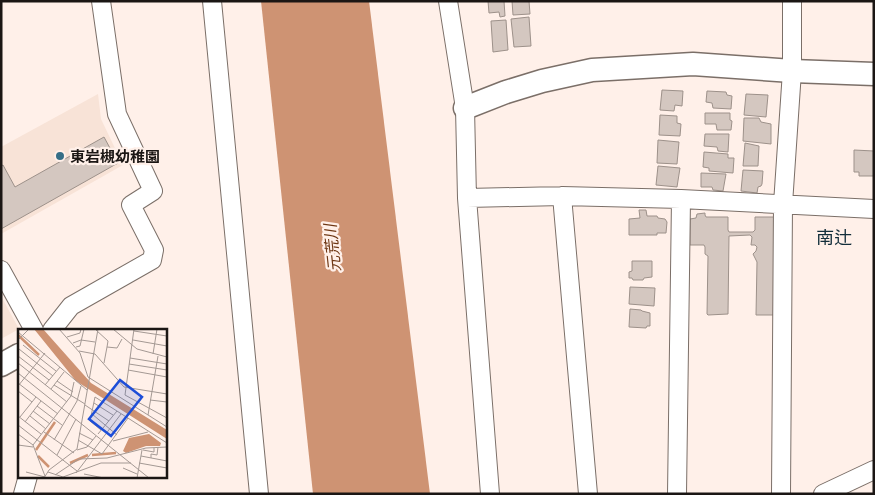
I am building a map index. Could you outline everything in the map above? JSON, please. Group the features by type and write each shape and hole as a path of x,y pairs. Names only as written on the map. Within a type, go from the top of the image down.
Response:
{"street":[{"path":"53,329 71,306 152,260 154,250 131,205 153,191 117,114 101,1"},
{"path":"212,1 259,494"},
{"path":"448,1 465,108 466,198 490,494"},
{"path":"781,494 783,204 792,71 792,1"},
{"path":"465,108 506,92 542,81 592,70 694,64 792,71 874,74"},
{"path":"466,198 562,196 681,199 874,209"},
{"path":"562,196 588,494"},
{"path":"677,494 681,199"},
{"path":"1,270 33,329"},
{"path":"1,365 18,356"},
{"path":"823,494 874,470"},
{"path":"23,494 27,478"}],"shaded area":[{"name":"東岩槻幼稚園","path":"98,94 101,119 123,165 1,234 1,147"},
{"path":"1,296 19,329 1,339"}],"water":[{"name":"元荒川","path":"261,1 369,1 430,494 313,494"}],"building":[{"path":"488,1 504,1 505,16 500,17 499,12 489,13"},
{"path":"512,1 529,1 530,14 513,15"},
{"path":"529,17 531,46 514,47 511,19"},
{"path":"506,20 508,50 493,52 491,21"},
{"path":"662,90 683,91 682,106 675,105 674,111 660,110"},
{"path":"707,91 726,92 727,95 732,96 731,109 713,108 712,103 706,102"},
{"path":"746,94 768,95 766,117 744,115"},
{"path":"705,113 730,113 730,120 732,121 731,130 717,130 716,124 705,124"},
{"path":"660,115 677,116 677,123 681,124 680,136 659,135"},
{"path":"744,118 759,118 761,122 771,124 771,144 743,141"},
{"path":"705,134 729,134 728,152 718,151 717,147 704,146"},
{"path":"104,137 118,163 1,229 1,166 3,165 15,187"},
{"path":"658,140 679,142 677,164 657,163"},
{"path":"745,143 759,146 758,166 743,166"},
{"path":"854,150 874,151 874,176 859,176 859,172 854,172"},
{"path":"704,152 728,154 728,158 734,158 733,173 709,171 709,168 703,167"},
{"path":"658,166 680,168 677,187 656,185"},
{"path":"743,170 763,171 762,184 758,187 757,193 741,191"},
{"path":"701,173 726,174 723,191 713,190 712,187 701,187"},
{"path":"639,210 646,210 647,216 657,216 658,218 665,219 667,222 666,233 657,233 657,235 629,235 629,219 640,218"},
{"path":"705,213 706,217 728,217 729,232 753,232 755,230 755,217 777,217 775,315 756,315 757,262 753,254 757,247 751,245 752,237 750,235 729,236 728,314 707,314 708,256 705,254 704,245 690,245 690,219 696,218 697,214"},
{"path":"632,261 652,261 652,277 644,278 643,280 629,278 629,272 632,271"},
{"path":"630,287 655,288 654,306 629,304"},
{"path":"630,309 650,313 650,326 646,328 629,327"}],"place":[{"name":"東岩槻幼稚園","path":"60,156"}],"district":[{"name":"南辻","path":"834,237"}]}
